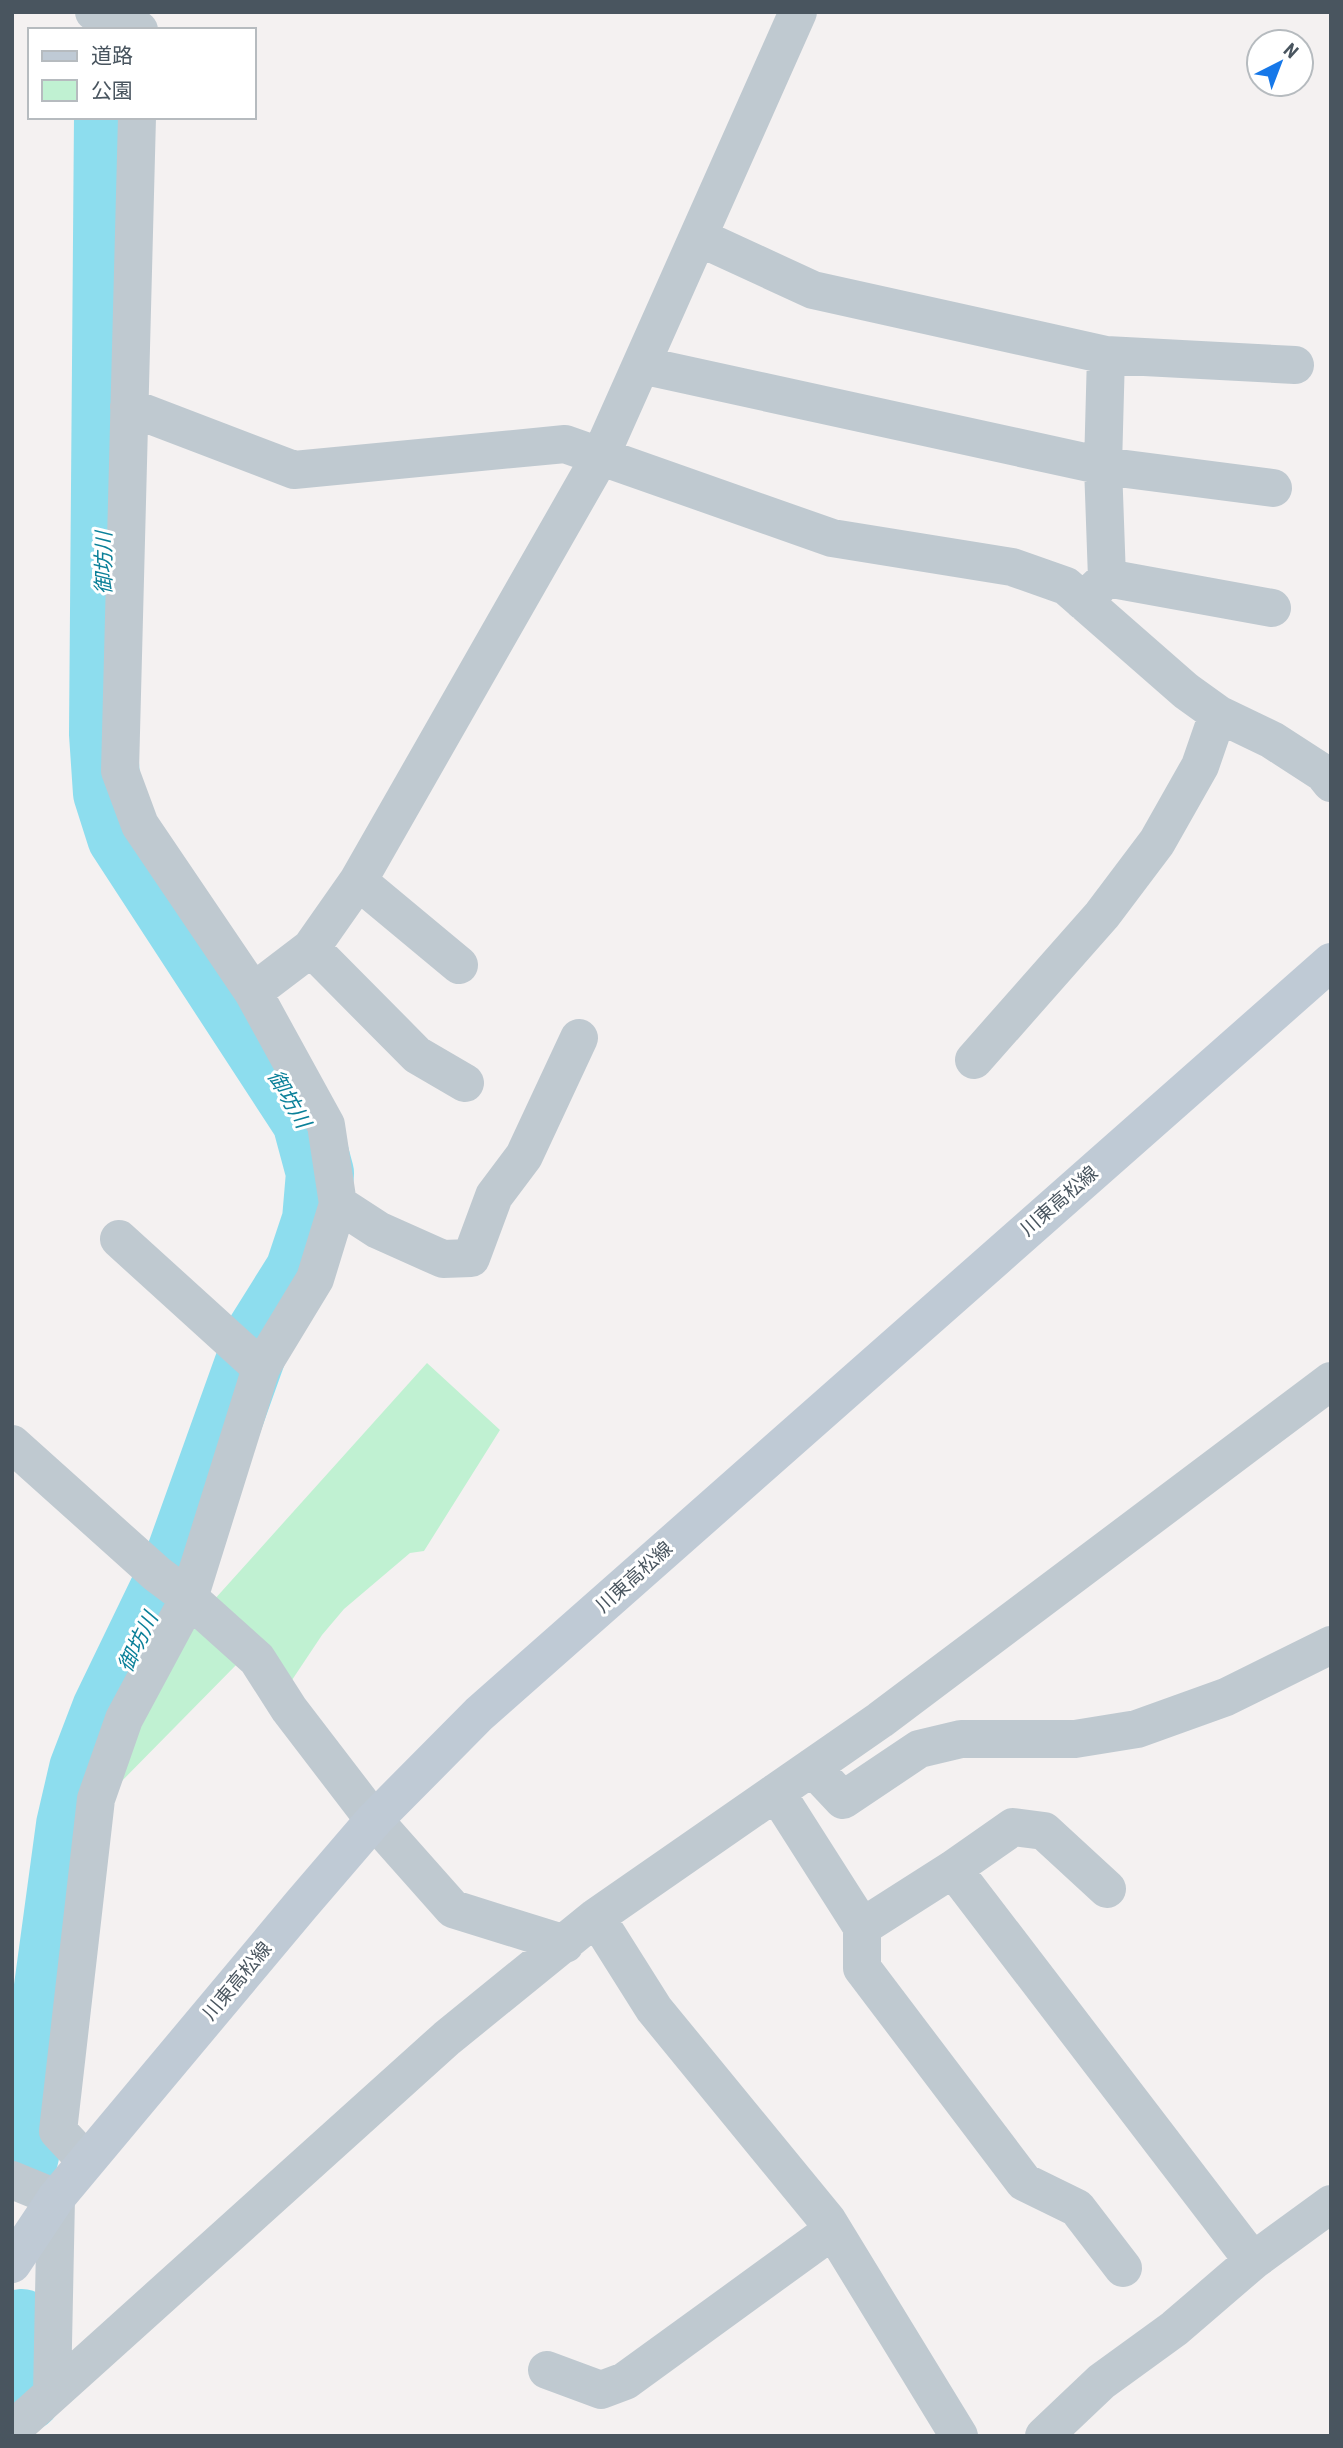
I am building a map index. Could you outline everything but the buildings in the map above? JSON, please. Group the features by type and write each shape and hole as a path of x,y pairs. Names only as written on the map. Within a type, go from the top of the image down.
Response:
{"main road":[{"name":"川東高松線","path":"12,2264 56,2198 86,2161 374,1820 489,1704 1331,962"}],"street":[{"path":"253,992 311,948 358,881 600,457 798,12"},
{"path":"86,2161 58,2131 96,1799 253,1361 315,1279 338,1204 326,1125 253,992 140,825 120,771 137,119"},
{"path":"698,237 813,290 1106,355 1295,365"},
{"path":"1106,355 1103,466 1095,589 1186,691 1218,714 1272,740 1323,773 1331,783"},
{"path":"641,365 1103,466 1273,488"},
{"path":"129,407 295,470 565,444 832,538 1012,567 1066,586 1272,608"},
{"path":"974,1060 1102,915 1157,842 1200,766 1218,714"},
{"path":"358,881 459,965"},
{"path":"311,948 417,1055 465,1083"},
{"path":"338,1204 378,1230 443,1259 471,1258 494,1196 524,1156 579,1038"},
{"path":"119,1239 253,1361"},
{"path":"12,2430 447,2038 596,1917 880,1720 1331,1381"},
{"path":"12,1444 257,1658 289,1709 374,1820 453,1909 565,1944"},
{"path":"812,1767 843,1800 919,1749 961,1738 1075,1739 1137,1729 1226,1697 1331,1645"},
{"path":"776,1792 862,1927 862,1968 1024,2182 1077,2208 1123,2268"},
{"path":"862,1927 1013,1827 1044,1830 1107,1889"},
{"path":"953,1869 1253,2261"},
{"path":"596,1917 654,2009 833,2230 950,2432"},
{"path":"12,2180 56,2198 51,2393"},
{"path":"1044,2436 1102,2381 1175,2328 1253,2261 1331,2204"},
{"path":"547,2370 601,2390 625,2381 833,2230"}],"green space":[{"path":"427,1363 500,1430 424,1551 410,1553 344,1609 322,1635 288,1686 213,1601"},
{"path":"199,1618 241,1660 112,1791 116,1759"}],"waterway":[{"name":"御坊川","path":"25,2156 70,1825 83,1769 106,1709 179,1558 259,1335 299,1271 316,1220 320,1173 306,1121 121,837 107,793 103,734 108,119"},
{"name":"御坊川","path":"22,2323 27,2397"}]}
